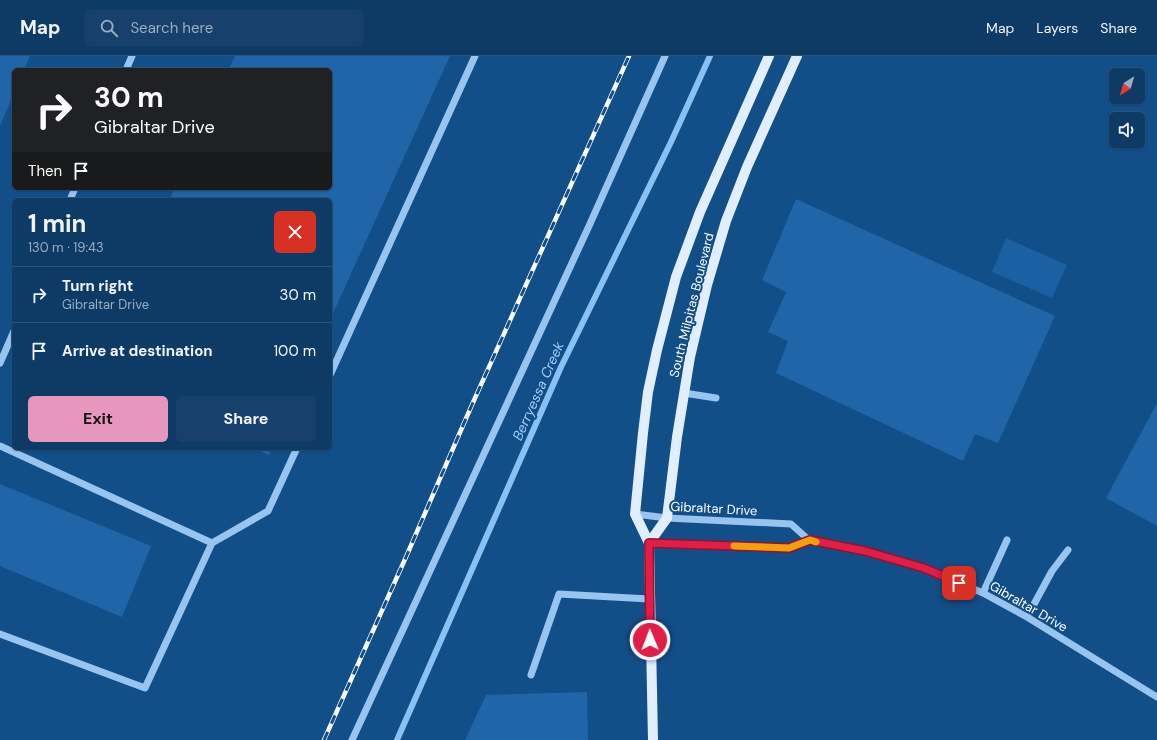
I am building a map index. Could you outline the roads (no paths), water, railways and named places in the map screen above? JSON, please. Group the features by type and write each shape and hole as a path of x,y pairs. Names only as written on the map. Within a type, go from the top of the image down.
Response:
{"main road":[{"name":"South Milpitas Boulevard","path":"653,740 649,543 636,514 648,392 676,277 700,212 769,56"},
{"name":"South Milpitas Boulevard","path":"649,543 667,518 684,392 707,285 726,221 747,167 797,56"}],"street":[{"path":"127,68 132,56"},
{"path":"332,371 475,56"},
{"path":"352,740 586,234 665,56"},
{"path":"0,364 12,336"},
{"path":"684,392 716,398"},
{"path":"0,446 212,543"},
{"path":"0,634 145,688 212,543 268,511 296,450"},
{"name":"Gibraltar Drive","path":"636,514 667,518 791,524 810,540 865,551 924,568 983,593 1027,617 1157,697"},
{"path":"649,543 789,548 810,540"},
{"path":"983,593 1007,540"},
{"path":"1027,617 1052,571 1068,550"},
{"path":"531,675 559,594 649,599"}],"waterway":[{"name":"Berryessa Creek","path":"397,740 561,367 671,142 710,56"}],"railway":[{"path":"324,740 471,407 629,56"}]}
